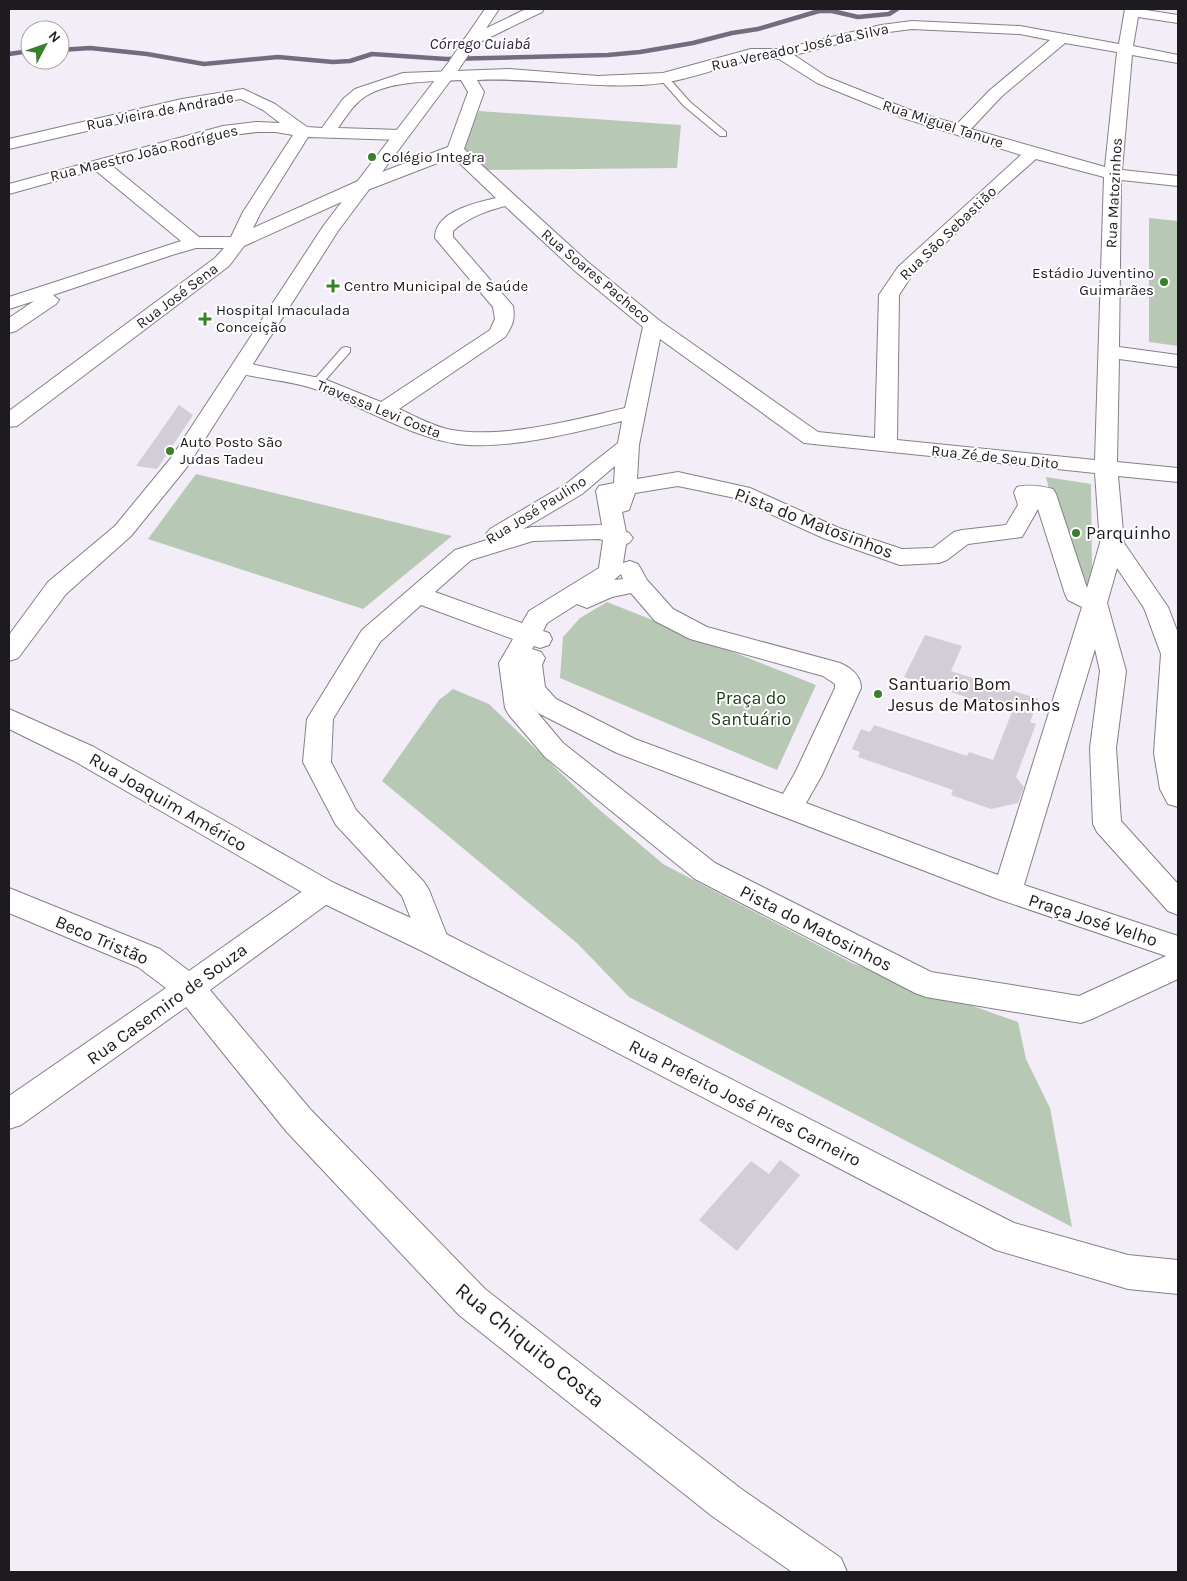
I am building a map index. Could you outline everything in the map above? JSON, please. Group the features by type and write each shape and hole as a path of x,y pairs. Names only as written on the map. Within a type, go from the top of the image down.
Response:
{"street":[{"path":"474,9 482,22"},
{"path":"9,652 57,588 123,531 179,462 330,230 401,135 455,73 467,45 492,9"},
{"path":"467,45 537,9"},
{"path":"1132,10 1178,19"},
{"name":"Rua Matozinhos","path":"1112,543 1106,468 1113,174 1125,50 1132,10"},
{"path":"482,22 509,24"},
{"name":"Rua Vereador José da Silva","path":"455,73 525,74 598,81 664,78 751,54 782,54 881,29 912,25 998,28 1178,59"},
{"path":"960,130 996,92 1061,38"},
{"name":"Rua Miguel Tanure","path":"782,54 822,80 909,115 1034,153 1113,174 1178,181"},
{"path":"9,303 83,280 165,250 195,242 238,242 364,185 455,150 476,92 475,87 455,73 403,78 361,92 349,102 326,133"},
{"name":"Rua Vieira de Andrade","path":"9,144 182,104 243,94 269,107 303,132"},
{"name":"Rua Maestro João Rodrígues","path":"9,189 55,163 99,164 223,131 276,127 303,132 401,135"},
{"name":"Rua José Sena","path":"9,421 222,262 238,242 252,212 303,132"},
{"path":"37,136 55,163"},
{"name":"Rua Soares Pacheco","path":"455,150 582,267 653,325 812,438"},
{"name":"Rua São Sebastião","path":"886,446 889,295 905,271 997,184 1034,153"},
{"path":"99,164 195,242"},
{"path":"382,411 498,333 505,319 503,306 444,238 444,229 457,217 469,210 508,200"},
{"path":"9,326 83,280"},
{"path":"625,488 628,445 653,325"},
{"path":"1108,352 1178,360"},
{"name":"Travessa Levi Costa","path":"241,368 317,383 338,390 382,411 445,436 469,439 501,438 556,429 635,412"},
{"name":"Rua Zé de Seu Dito","path":"812,438 1178,475"},
{"name":"Rua José Paulino","path":"463,555 574,489 628,445"},
{"name":"Pista do Matosinhos","path":"1095,603 1078,594 1045,494 1025,492 1029,506 1014,532 962,537 939,555 900,557 831,533 742,493 678,479 607,491 618,537 610,572 538,617 534,637 512,663 518,708 554,750 704,871 926,984 1081,1010 1178,965"},
{"path":"435,943 414,890 346,817 317,762 320,719 371,636 463,555 532,534 600,532 618,537 637,584 664,615 699,634 831,669 841,674 848,682 848,688 808,775 789,808 626,746 548,706 532,690 529,665 534,637 575,606 605,590 637,584"},
{"path":"1008,891 1112,543"},
{"path":"1112,543 1156,607 1174,654 1167,753 1174,789 1178,797"},
{"path":"418,595 534,637"},
{"path":"1095,603 1113,670 1103,748 1107,824 1178,903"},
{"name":"Rua Joaquim Américo","path":"9,718 84,754 324,891"},
{"name":"Praça José Velho","path":"789,808 1008,891 1178,948"},
{"name":"Rua Prefeito José Pires Carneiro","path":"324,891 435,943 1008,1238 1128,1272 1178,1277"},
{"name":"Rua Casemiro de Souza","path":"9,1114 96,1055 324,891"},
{"name":"Beco Tristão","path":"9,900 148,958 189,988"},
{"name":"Rua Chiquito Costa","path":"189,988 298,1120 472,1302 726,1502 827,1572"}],"lane":[{"path":"664,78 687,104 723,134"},
{"path":"317,383 346,350"}],"green space":[{"path":"479,111 681,125 677,168 483,170 461,145"},
{"name":"Estádio Juventino Guimarães","path":"1149,218 1178,221 1178,346 1149,342"},
{"path":"196,474 452,536 363,609 148,539"},
{"name":"Parquinho","path":"1046,477 1091,484 1092,574 1086,587 1053,505"},
{"name":"Praça do Santuário","path":"607,602 816,685 777,770 560,678 563,637 580,618"},
{"path":"453,689 489,704 595,806 663,864 854,964 1018,1022 1026,1059 1050,1108 1072,1227 629,997 577,943 382,781 439,700"}],"building":[{"path":"179,405 193,415 157,469 136,466"},
{"path":"925,635 962,646 951,671 1039,699 1030,722 1036,724 1016,777 1024,787 1018,803 991,809 951,795 953,790 858,757 860,752 852,749 861,729 870,732 874,725 967,756 969,752 993,760 1012,712 904,677"},
{"path":"780,1160 800,1175 737,1251 699,1220 751,1161 769,1174"}],"waterway":[{"name":"Córrego Cuiabá","path":"70,49 90,48 147,54 204,64 278,57 333,62 350,61 372,54 446,59 608,55 640,52 693,43 732,33 758,29 819,11 832,11 858,17 889,14 897,9"},
{"name":"Córrego Cuiabá","path":"9,54 20,52"}],"place":[{"name":"Colégio Integra","path":"372,157"},
{"name":"Estádio Juventino Guimarães","path":"1164,282"},
{"name":"Centro Municipal de Saúde","path":"333,286"},
{"name":"Hospital Imaculada Conceição","path":"205,319"},
{"name":"Auto Posto São Judas Tadeu","path":"170,451"},
{"name":"Parquinho","path":"1076,533"},
{"name":"Santuario Bom Jesus de Matosinhos","path":"878,694"}]}
